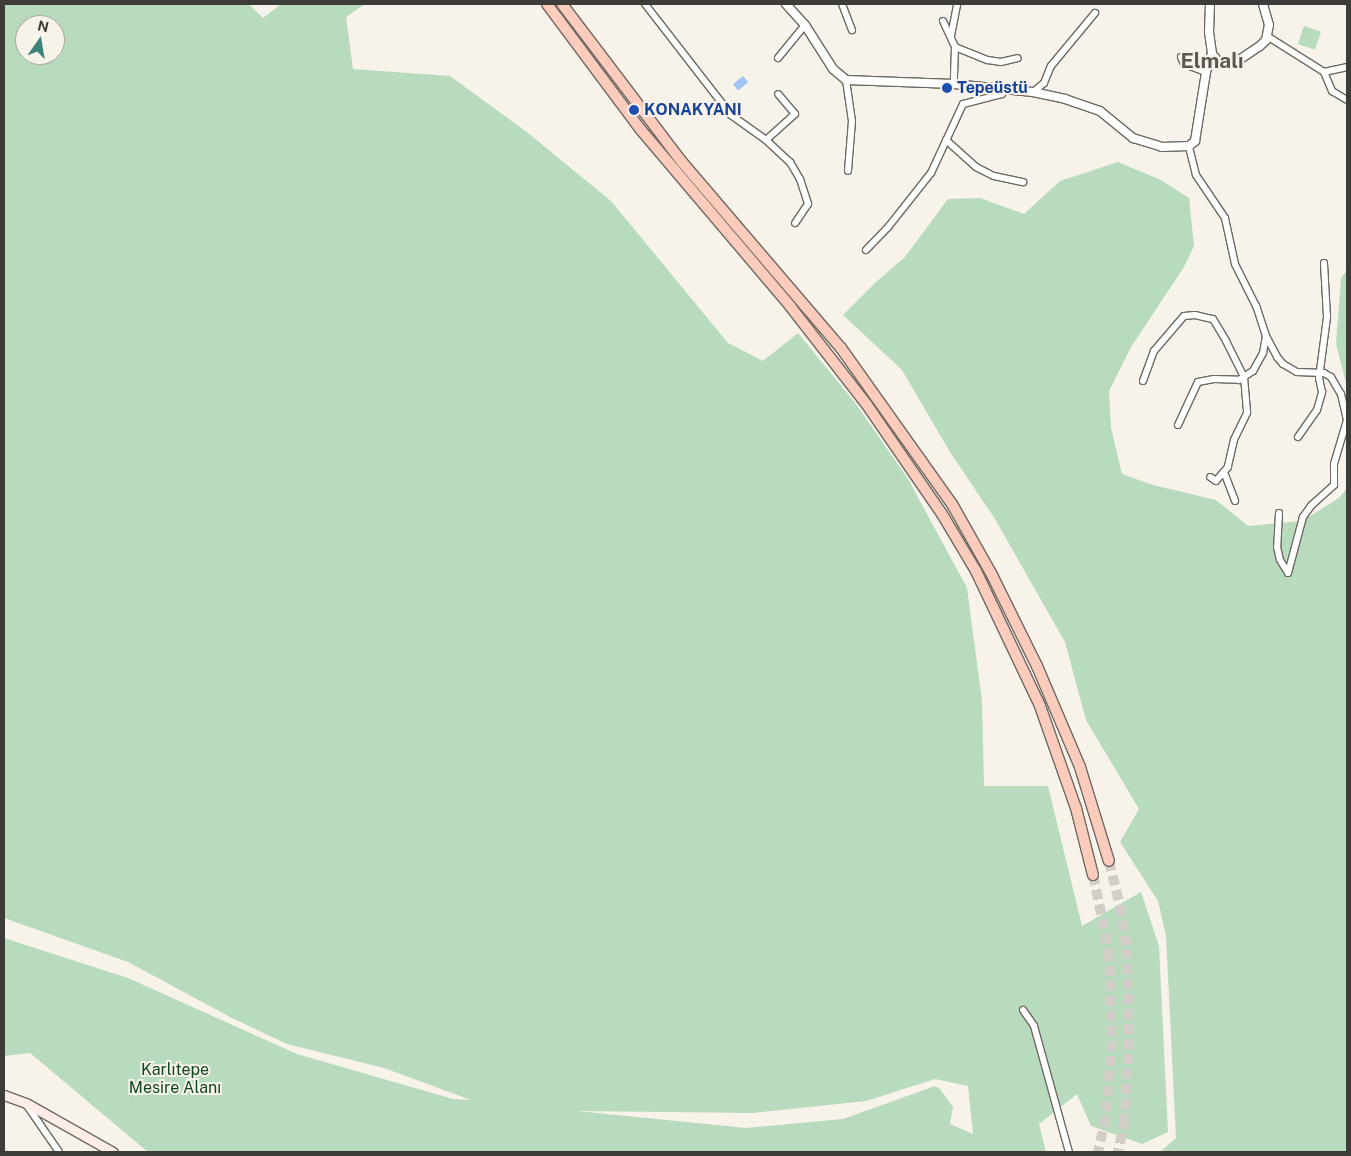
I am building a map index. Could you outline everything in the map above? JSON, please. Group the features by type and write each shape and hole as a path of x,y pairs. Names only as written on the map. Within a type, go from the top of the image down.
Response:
{"highway":[{"path":"547,4 641,130 790,306 868,405 942,514 980,579 1040,706 1076,808 1093,875"},
{"path":"562,4 682,162 841,348 952,504 992,575 1049,693 1086,785 1109,861"}],"main road":[{"path":"4,1095 26,1103 113,1152"}],"street":[{"path":"645,4 731,115 766,140 790,162 800,179 808,204 794,223"},
{"path":"786,4 805,25 833,69 846,80 954,84 1034,92 1065,98 1100,111 1133,138 1162,147 1190,146 1195,141 1206,72 1212,54 1209,32 1210,4"},
{"path":"842,4 852,30"},
{"path":"950,38 957,4"},
{"path":"1212,54 1222,63 1236,62 1260,46 1267,36 1268,25 1263,4"},
{"path":"1034,92 1044,83 1051,66 1095,13"},
{"path":"943,21 955,47 954,84"},
{"path":"778,58 805,25"},
{"path":"1267,36 1324,72 1332,91 1347,100"},
{"path":"955,47 988,60 1001,62 1018,58"},
{"path":"1181,57 1184,64 1206,72"},
{"path":"1324,72 1347,67"},
{"path":"846,80 852,122 848,171"},
{"path":"866,250 890,226 932,173 963,104 1002,94 1006,89"},
{"path":"766,140 795,114 778,94"},
{"path":"946,140 976,167 994,176 1023,182"},
{"path":"1190,146 1196,175 1225,218 1235,264 1256,306 1266,336 1277,357 1283,364 1297,372 1328,374 1341,394 1346,411 1346,427 1334,464 1334,485 1311,506 1303,517 1288,573 1280,560 1277,547 1279,513"},
{"path":"1298,437 1321,402 1320,373 1328,317 1324,263"},
{"path":"1143,381 1154,351 1184,316 1195,315 1213,320 1244,377 1247,413 1238,428 1228,467 1216,481 1210,476"},
{"path":"1178,425 1198,382 1214,379 1239,380 1253,371 1259,362 1266,336"},
{"path":"1224,472 1235,501"},
{"path":"1023,1010 1034,1026 1069,1152"},
{"path":"26,1103 58,1152"}],"green space":[{"name":"Karlıtepe Mesire Alanı","path":"4,4 249,4 263,18 281,4 365,4 346,17 353,69 450,76 528,133 611,201 728,343 763,361 798,333 856,404 908,479 967,588 982,701 984,786 1048,786 1082,926 1141,892 1159,946 1168,1132 1142,1144 1091,1126 1077,1094 1039,1124 1046,1152 148,1152 30,1053 4,1056 4,938 128,978 297,1054 453,1099 471,1100 384,1068 287,1044 232,1018 128,962 4,918","holes":["935,1079 968,1086 973,1134 950,1124 953,1107 940,1089 935,1086 843,1119 746,1128 577,1111 753,1113 866,1101"]},
{"path":"1304,26 1321,32 1315,50 1298,44"},
{"path":"1118,162 1161,180 1189,198 1194,246 1184,267 1131,347 1109,391 1111,428 1122,474 1153,485 1216,500 1248,526 1302,521 1339,498 1347,488 1347,1152 1160,1152 1176,1138 1166,936 1158,901 1120,842 1139,809 1086,720 1065,642 995,519 950,452 902,370 843,315 875,283 905,257 948,199 980,198 1024,214 1060,181"},
{"path":"1347,270 1347,387 1336,344 1341,278"}],"water":[{"path":"743,76 748,82 738,90 733,84"}],"tunnel":[{"path":"1109,861 1120,906 1127,949 1129,1039 1125,1119 1118,1152"},
{"path":"1093,875 1109,951 1112,1041 1106,1117 1098,1152"}],"place":[{"name":"Tepeüstü","path":"947,88"},
{"name":"KONAKYANI","path":"634,110"}],"district":[{"name":"Elmalı","path":"1212,61"}]}
